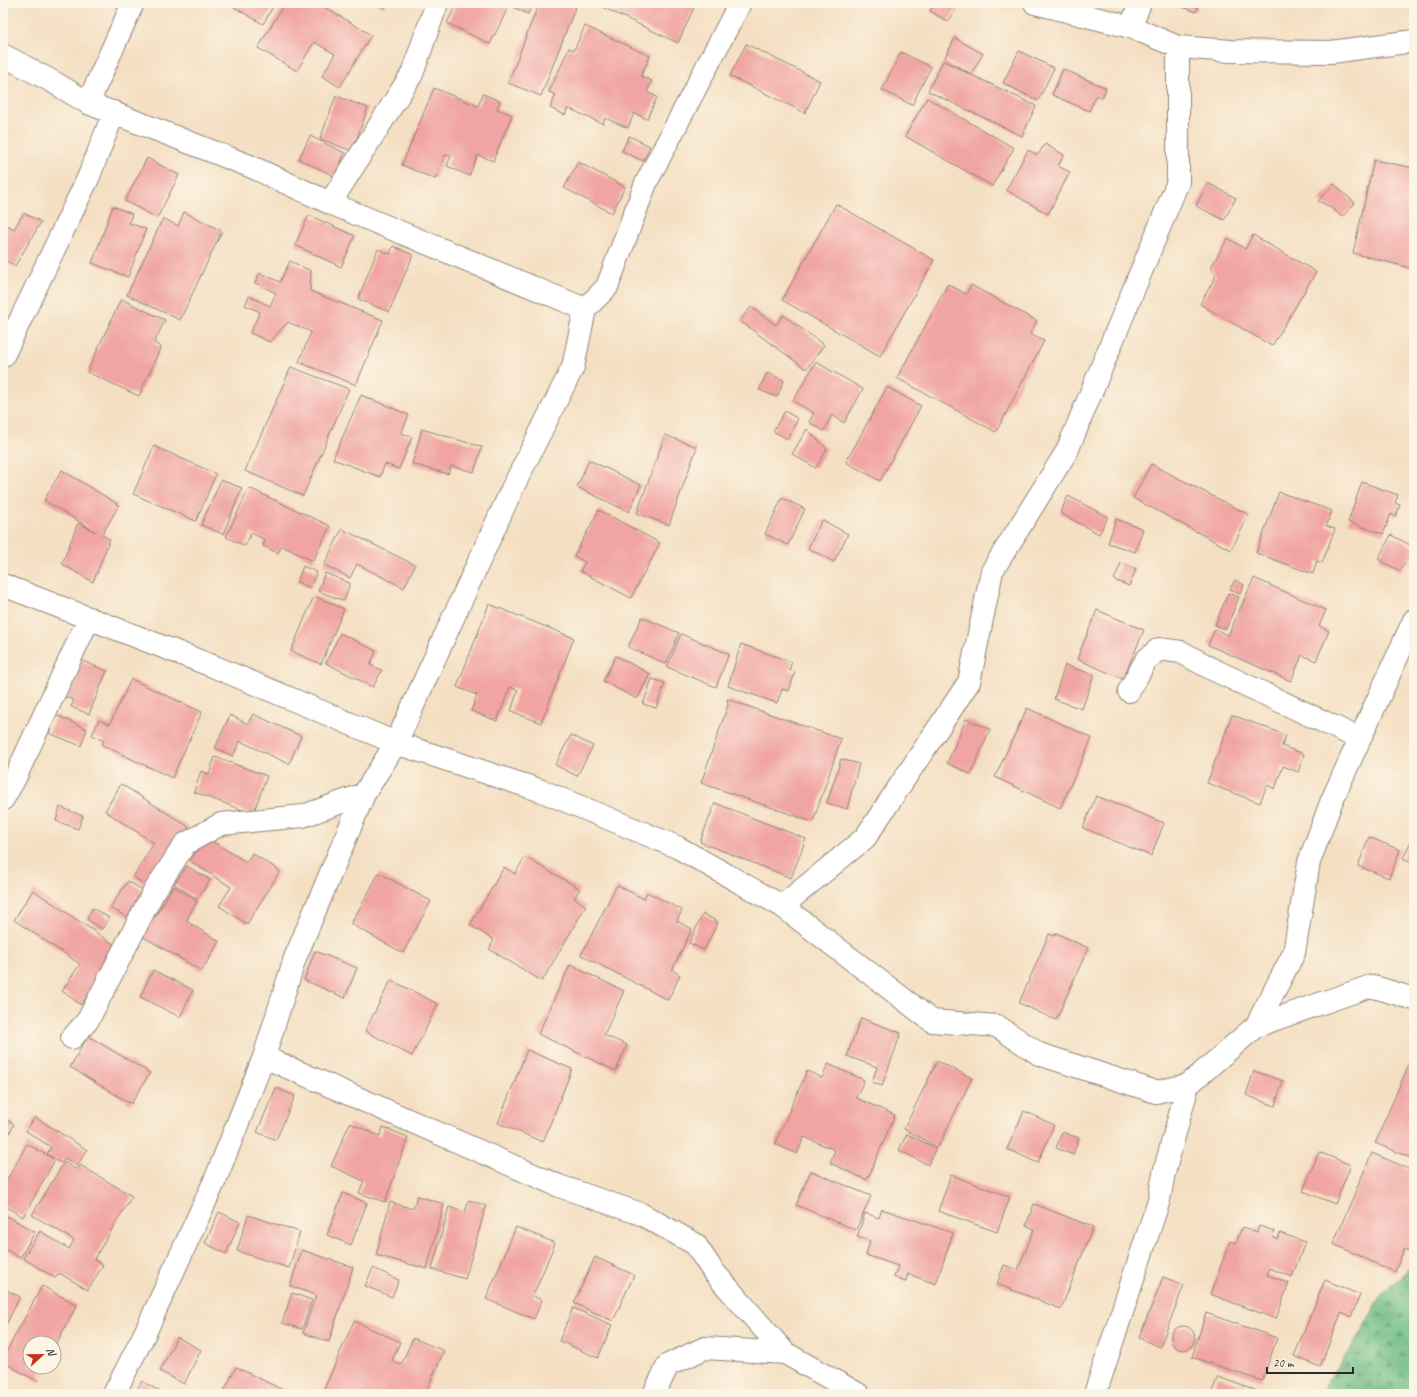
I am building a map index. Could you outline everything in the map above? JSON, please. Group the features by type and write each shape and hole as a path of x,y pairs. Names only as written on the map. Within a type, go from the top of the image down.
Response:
{"street":[{"path":"88,103 133,3"},
{"path":"330,203 412,74 437,3"},
{"path":"114,1394 145,1333 216,1178 264,1057 295,958 364,794 396,743 512,489 573,367 586,309 607,287 646,183 740,3"},
{"path":"1035,3 1130,27 1178,47 1238,51 1331,52 1414,41"},
{"path":"1130,27 1140,3"},
{"path":"782,906 865,838 969,682 992,571 1067,451 1178,182 1178,47"},
{"path":"3,55 88,103 252,167 330,203 586,309"},
{"path":"3,356 89,176 114,112"},
{"path":"3,585 214,667 396,743 542,791 677,847 782,906 932,1022 997,1026 1039,1054 1156,1092 1188,1085 1256,1026 1294,953 1310,862 1332,800 1414,620"},
{"path":"3,799 14,780 89,618"},
{"path":"1129,692 1146,660 1158,649 1181,652 1212,669 1360,739"},
{"path":"72,1038 88,1020 153,893 185,844 221,824 303,816 364,794"},
{"path":"1256,1026 1371,986 1414,999"},
{"path":"264,1057 559,1186 641,1214 696,1244 713,1271 785,1353 858,1394"},
{"path":"1095,1394 1159,1200 1164,1173 1188,1085"},
{"path":"654,1394 668,1365 705,1348 785,1353"}],"green space":[{"path":"1414,1264 1414,1394 1326,1394 1325,1386 1355,1342 1383,1293"}],"building":[{"path":"227,3 275,3 263,24"},
{"path":"285,3 300,3 308,8 311,3 318,3 371,35 340,87 322,76 335,54 314,42 297,71 258,48"},
{"path":"377,3 387,3 384,8"},
{"path":"457,3 497,3 508,8 490,44 447,23"},
{"path":"505,3 533,3 528,14"},
{"path":"539,3 577,3 541,96 508,83"},
{"path":"594,3 696,3 678,43"},
{"path":"935,3 960,3 948,22 930,11"},
{"path":"1171,3 1199,3 1196,12"},
{"path":"585,26 650,56 641,76 652,81 647,92 657,97 647,119 634,113 628,128 605,118 603,124 568,108 565,115 550,108 556,95 549,92 569,48 574,50"},
{"path":"955,38 983,54 971,74 944,59"},
{"path":"746,44 820,81 805,113 730,76"},
{"path":"1019,51 1054,68 1038,101 1003,83"},
{"path":"901,52 931,67 912,105 882,90"},
{"path":"943,61 1036,106 1022,136 928,91"},
{"path":"1063,69 1106,88 1102,98 1096,95 1089,111 1052,95"},
{"path":"434,88 478,106 483,94 500,101 497,109 512,115 493,161 478,155 469,176 447,166 451,156 445,155 435,179 402,165"},
{"path":"336,96 368,108 352,151 320,139"},
{"path":"927,98 1014,148 992,186 905,136"},
{"path":"310,136 345,153 334,176 299,159"},
{"path":"629,136 650,146 643,161 622,151"},
{"path":"1045,144 1064,155 1058,166 1070,172 1048,214 1006,190 1028,150 1038,155"},
{"path":"147,158 179,175 157,218 125,201"},
{"path":"1374,160 1414,168 1414,269 1353,253"},
{"path":"578,162 625,187 612,213 564,188"},
{"path":"1208,183 1236,198 1224,220 1196,206"},
{"path":"1334,184 1355,203 1342,217 1329,206 1318,201"},
{"path":"836,204 934,260 880,356 782,300"},
{"path":"113,206 132,214 129,223 146,229 128,277 92,263"},
{"path":"184,212 222,231 180,320 127,295 163,218 178,226"},
{"path":"24,213 41,222 15,266 3,259 3,223 14,229"},
{"path":"309,215 355,236 341,267 295,245"},
{"path":"1253,235 1316,272 1272,346 1200,304 1216,276 1211,267 1228,238 1245,249"},
{"path":"393,246 413,255 389,312 358,299 378,249 390,254"},
{"path":"290,261 311,271 310,291 383,320 356,385 299,362 311,332 288,322 270,342 250,333 260,312 245,305 249,296 270,306 276,293 255,283 260,273 280,282"},
{"path":"948,284 966,294 971,285 1037,321 1030,334 1044,341 996,432 897,378"},
{"path":"121,299 165,320 154,343 161,347 139,396 87,372"},
{"path":"751,307 776,325 783,315 824,345 806,369 740,321"},
{"path":"816,362 863,389 844,423 832,415 824,431 809,422 814,413 793,401"},
{"path":"291,367 349,389 303,496 245,471"},
{"path":"767,373 784,380 777,397 759,390"},
{"path":"887,387 921,406 880,481 846,462"},
{"path":"361,395 409,415 401,433 412,437 399,469 385,464 380,477 333,459"},
{"path":"785,411 798,419 787,439 773,431"},
{"path":"422,429 482,447 474,472 451,466 448,474 412,464"},
{"path":"807,429 827,449 816,468 792,454"},
{"path":"665,435 697,447 669,525 637,513"},
{"path":"154,446 216,474 196,521 133,494"},
{"path":"589,460 641,485 629,512 577,487"},
{"path":"1151,464 1249,515 1231,550 1133,498"},
{"path":"62,470 119,505 102,535 110,539 93,582 62,564 78,523 96,532 44,500"},
{"path":"221,480 242,488 223,534 201,525"},
{"path":"1362,482 1398,495 1395,503 1400,505 1396,517 1391,514 1383,534 1348,522"},
{"path":"249,488 330,526 313,561 282,546 278,553 263,546 265,540 251,533 245,546 226,537"},
{"path":"1279,492 1332,511 1326,526 1335,529 1322,563 1317,561 1313,574 1256,553"},
{"path":"1068,496 1108,517 1099,534 1060,513"},
{"path":"782,498 805,509 788,545 765,534"},
{"path":"599,510 660,543 631,598 580,571 585,562 574,556"},
{"path":"1116,519 1143,529 1135,552 1108,543"},
{"path":"822,520 848,534 834,562 808,548"},
{"path":"342,529 415,565 404,588 357,564 350,578 324,565"},
{"path":"1391,535 1414,547 1400,571 1378,559"},
{"path":"1121,563 1136,569 1129,586 1114,580"},
{"path":"303,566 317,572 310,588 297,582"},
{"path":"325,573 350,583 344,601 318,591"},
{"path":"1254,578 1326,610 1319,626 1329,631 1316,661 1302,655 1291,681 1208,645 1215,629 1228,636"},
{"path":"1235,580 1244,585 1240,594 1230,589"},
{"path":"1228,593 1239,597 1226,629 1215,625"},
{"path":"314,596 344,609 321,664 291,651"},
{"path":"489,604 574,638 541,723 511,711 518,690 510,687 497,721 471,711 477,695 457,687"},
{"path":"1097,610 1144,630 1123,679 1077,659"},
{"path":"642,617 679,633 666,664 628,647"},
{"path":"340,633 376,651 370,665 382,670 373,687 326,663"},
{"path":"681,634 729,654 716,687 667,667"},
{"path":"741,644 792,662 789,670 795,672 789,691 782,689 777,703 728,686"},
{"path":"616,656 650,674 637,699 603,681"},
{"path":"78,659 107,671 89,714 71,707 74,700 63,696"},
{"path":"1065,665 1094,675 1082,709 1054,699"},
{"path":"131,679 202,712 172,778 102,745 104,741 92,735 99,720 110,724"},
{"path":"652,679 665,683 656,708 643,704"},
{"path":"727,699 841,739 813,822 701,783 728,705"},
{"path":"1027,708 1092,738 1060,808 995,777"},
{"path":"253,714 301,736 289,764 240,741 233,756 215,748 230,715 248,724"},
{"path":"56,715 87,729 81,746 49,733"},
{"path":"1232,715 1286,735 1282,746 1304,754 1298,772 1283,766 1275,789 1267,785 1260,803 1207,783"},
{"path":"966,719 990,729 971,774 947,763"},
{"path":"571,735 593,746 577,776 555,765"},
{"path":"215,757 267,776 253,814 194,792 201,771 209,774"},
{"path":"841,759 859,764 847,809 827,803"},
{"path":"121,784 189,827 151,888 133,877 154,843 105,811"},
{"path":"1096,796 1164,823 1151,856 1083,828"},
{"path":"715,803 806,839 791,878 700,842"},
{"path":"60,807 83,816 78,829 56,821"},
{"path":"1414,835 1414,863 1403,858"},
{"path":"205,837 246,862 252,853 280,871 247,924 219,906 231,887 190,861"},
{"path":"1369,837 1400,850 1389,878 1358,866"},
{"path":"525,857 580,889 574,898 586,906 542,981 489,949 494,940 470,925 504,867 515,874"},
{"path":"187,866 210,880 197,899 174,884"},
{"path":"379,873 431,901 403,953 351,924"},
{"path":"128,881 146,892 129,918 110,908"},
{"path":"617,885 644,899 647,892 682,910 677,921 692,929 672,970 680,975 668,1000 581,955"},
{"path":"173,886 197,901 186,921 219,941 202,971 135,932 147,912 155,917"},
{"path":"33,890 119,948 81,1005 62,991 80,964 14,920"},
{"path":"93,908 109,918 102,929 87,919"},
{"path":"703,914 718,922 704,950 689,943"},
{"path":"1056,933 1088,948 1056,1020 1019,1003 1049,934 1054,936"},
{"path":"315,951 357,968 345,998 304,980"},
{"path":"570,965 624,991 604,1035 627,1045 616,1071 538,1034"},
{"path":"153,970 193,990 180,1017 140,997"},
{"path":"391,980 438,1004 412,1056 365,1031"},
{"path":"861,1018 901,1033 882,1086 872,1082 877,1067 847,1056"},
{"path":"88,1036 150,1073 131,1104 70,1067"},
{"path":"527,1050 572,1069 543,1142 498,1123"},
{"path":"1411,1059 1414,1061 1414,1159 1375,1143"},
{"path":"937,1061 972,1078 938,1147 904,1129"},
{"path":"828,1064 864,1080 856,1098 895,1115 867,1180 830,1163 835,1150 804,1137 797,1154 775,1144 807,1071 822,1078"},
{"path":"1254,1071 1283,1081 1275,1106 1246,1095"},
{"path":"276,1088 295,1096 276,1140 257,1132"},
{"path":"1024,1111 1054,1125 1038,1163 1007,1149"},
{"path":"35,1117 87,1150 77,1166 65,1158 61,1163 55,1160 23,1217 3,1205 3,1187 27,1144 54,1159 47,1154 51,1147 26,1131"},
{"path":"3,1118 14,1124 3,1147"},
{"path":"350,1123 380,1136 383,1127 408,1137 385,1202 359,1193 364,1181 331,1166"},
{"path":"1062,1132 1079,1138 1073,1155 1056,1148"},
{"path":"907,1134 936,1148 928,1165 899,1150"},
{"path":"1319,1152 1351,1165 1335,1204 1303,1191"},
{"path":"1372,1153 1414,1171 1414,1253 1404,1249 1395,1272 1333,1244"},
{"path":"64,1162 77,1170 80,1165 132,1196 94,1259 103,1265 88,1290 59,1273 55,1278 23,1258 40,1231 69,1249 74,1240 32,1215"},
{"path":"811,1171 871,1196 856,1230 796,1205"},
{"path":"951,1175 1010,1197 997,1232 938,1211"},
{"path":"343,1193 367,1203 351,1245 327,1235"},
{"path":"417,1196 444,1204 427,1269 376,1255 390,1202 413,1209"},
{"path":"469,1200 486,1206 465,1279 432,1269 449,1207 465,1212"},
{"path":"1034,1204 1093,1227 1061,1309 997,1284 1004,1265 1018,1270 1034,1229 1026,1225"},
{"path":"882,1209 953,1233 936,1284 908,1274 906,1281 894,1277 898,1266 866,1255 870,1241 857,1237 865,1213 879,1218"},
{"path":"219,1212 240,1222 226,1254 205,1243"},
{"path":"3,1214 35,1232 20,1258 3,1248"},
{"path":"248,1215 300,1232 289,1268 237,1251"},
{"path":"1259,1226 1274,1231 1272,1236 1277,1239 1280,1233 1305,1242 1292,1277 1269,1268 1267,1275 1289,1283 1276,1319 1210,1294 1230,1241 1236,1243 1242,1227 1257,1232"},
{"path":"516,1227 555,1243 533,1296 542,1300 534,1319 486,1299"},
{"path":"302,1250 353,1267 329,1342 303,1333 316,1295 290,1286"},
{"path":"595,1257 634,1275 613,1321 574,1303"},
{"path":"373,1268 399,1280 392,1297 365,1286"},
{"path":"1163,1277 1184,1285 1160,1347 1139,1338"},
{"path":"1325,1280 1360,1295 1351,1317 1341,1313 1320,1367 1294,1356"},
{"path":"42,1286 77,1305 61,1335 22,1335 22,1373 3,1362 3,1358"},
{"path":"3,1288 20,1297 3,1331"},
{"path":"292,1293 312,1300 302,1329 282,1323"},
{"path":"573,1308 612,1325 598,1358 559,1341"},
{"path":"1206,1313 1277,1338 1262,1381 1192,1357"},
{"path":"354,1321 400,1342 392,1361 401,1365 413,1338 444,1351 425,1394 322,1394"},
{"path":"1183,1326 1188,1327 1194,1333 1194,1343 1188,1349 1183,1350 1178,1349 1172,1343 1171,1338 1172,1333 1178,1327"},
{"path":"177,1337 201,1350 184,1384 160,1371"},
{"path":"236,1367 291,1394 223,1394"},
{"path":"26,1375 40,1375 37,1381"},
{"path":"1218,1377 1257,1391 1256,1394 1211,1394"},
{"path":"142,1381 164,1394 134,1394"}]}
